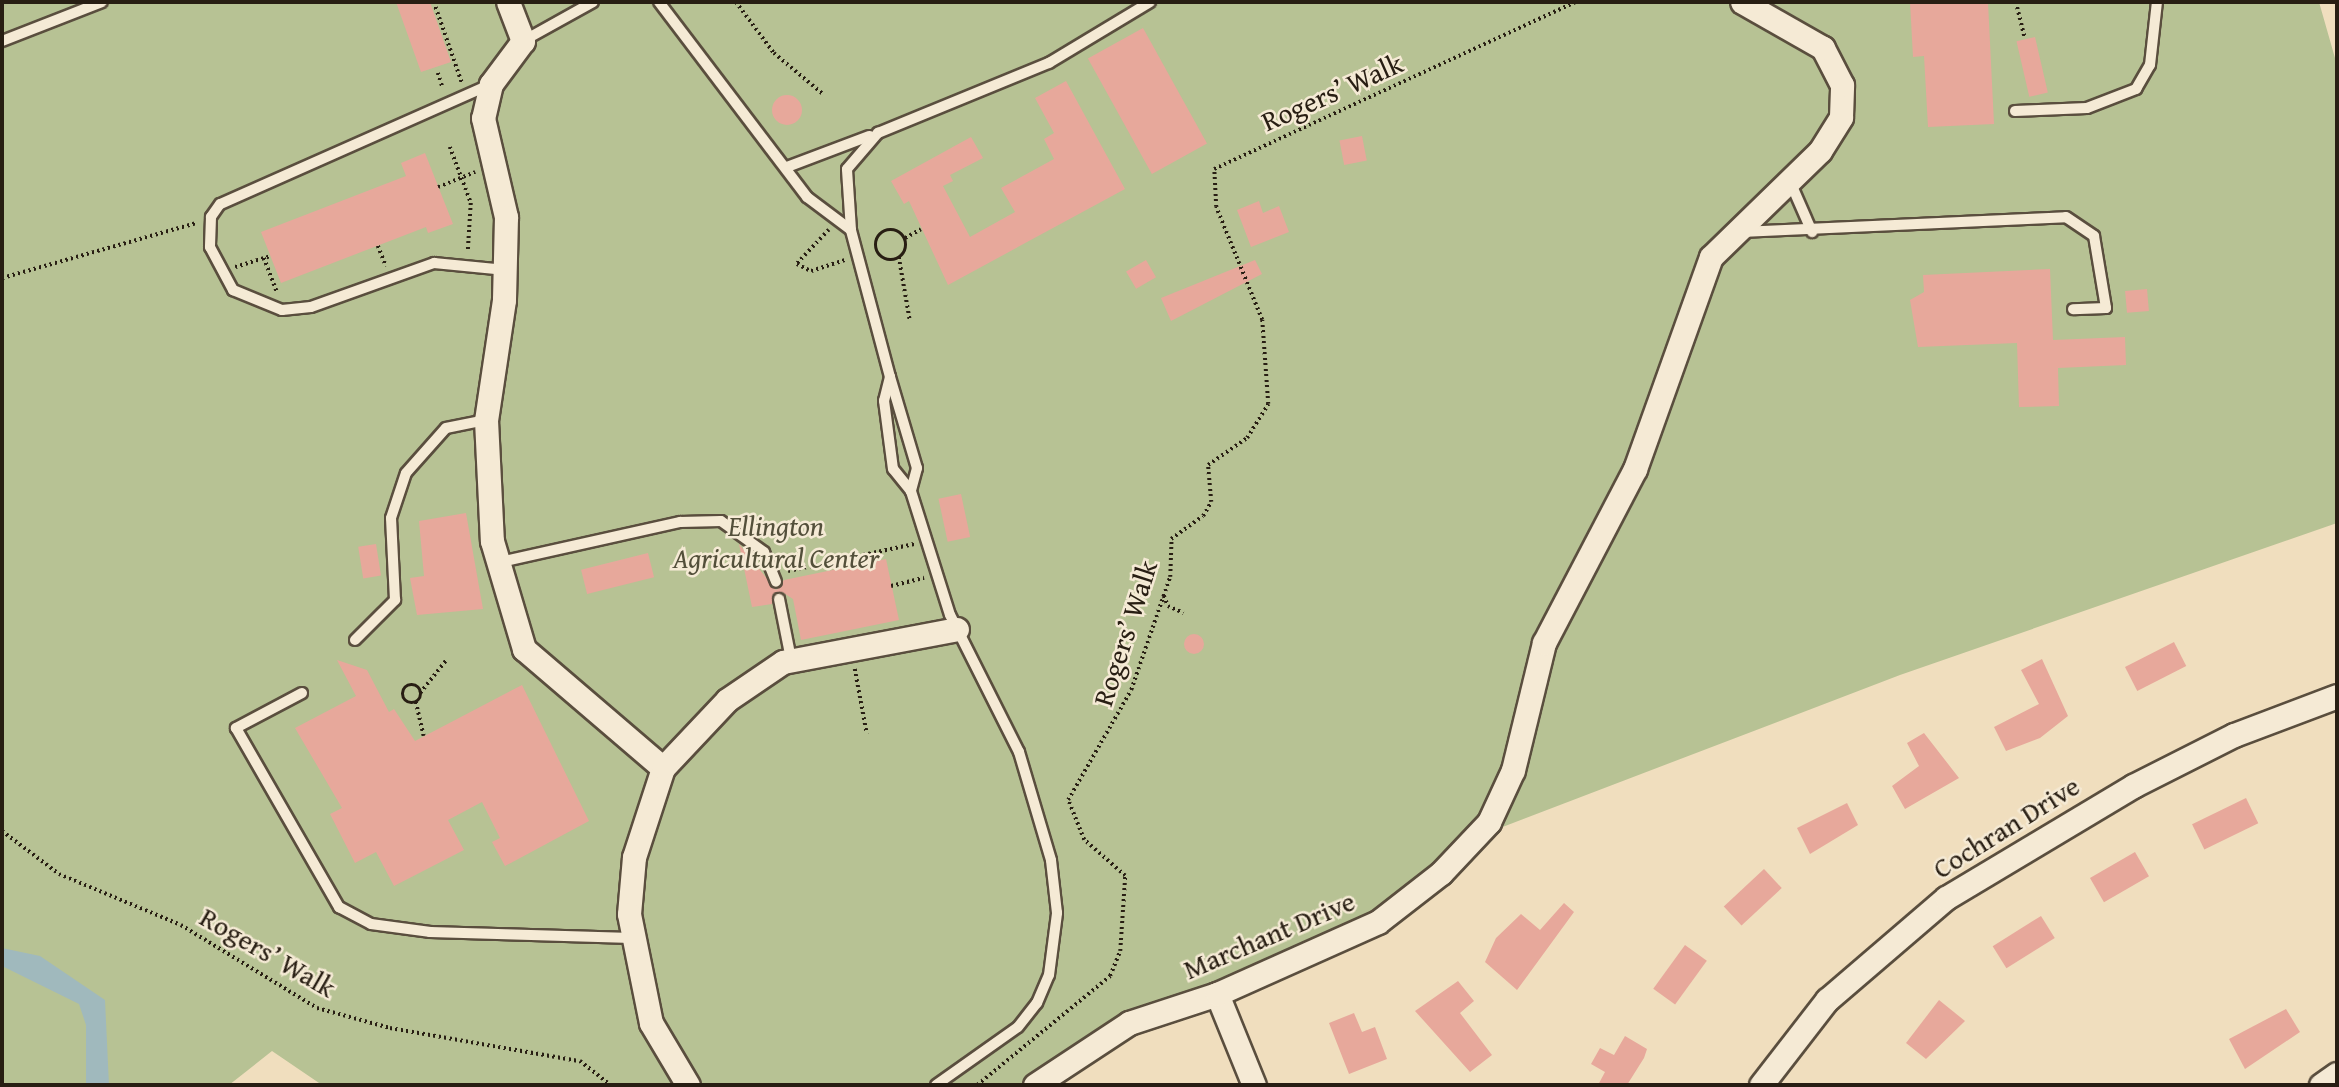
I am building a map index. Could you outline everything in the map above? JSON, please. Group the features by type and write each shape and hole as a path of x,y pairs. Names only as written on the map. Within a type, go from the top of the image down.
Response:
{"street":[{"path":"508,2 523,41 491,84 483,118 492,166 505,206 506,271 486,420 496,563 524,649 663,768"},
{"name":"Marchant Drive","path":"1035,1085 1107,1033 1217,994 1378,922 1479,836 1513,770 1533,682 1559,608 1658,413 1703,274 1731,232 1832,136 1843,110 1842,85 1813,38 1742,2"},
{"path":"688,1085 652,1023 632,938 634,857 663,768 727,700 791,659 851,646 957,629"},
{"name":"Cochran Drive","path":"1762,1085 1827,1000 1946,898 2133,786 2234,735 2337,696"},
{"path":"1217,994 1254,1085"},
{"path":"2321,1085 2337,1074"}],"lane":[{"path":"2,41 103,2"},
{"path":"523,41 593,2"},
{"path":"659,2 787,167 835,223 851,230"},
{"path":"787,167 1049,64 1150,2"},
{"path":"2015,111 2087,108 2136,89 2150,65 2157,2"},
{"path":"491,84 219,204 210,223 220,273 244,298 283,310 311,307 390,276 434,263 506,271"},
{"path":"878,133 847,169 851,230 862,255 890,377 917,468 911,491"},
{"path":"1789,179 1812,232"},
{"path":"1731,232 1812,232 2066,217 2095,236 2106,308 2073,309"},
{"path":"890,377 884,401 893,469 911,491 936,576 957,629 1019,752 1051,860 1056,940 1044,991 1027,1017 936,1085"},
{"path":"355,640 395,600 390,518 406,473 446,428 486,420"},
{"path":"496,563 680,522 712,521 750,538 775,578"},
{"path":"779,599 791,659"},
{"path":"302,693 236,728 339,907 371,924 430,932 632,938"}],"path":[{"path":"434,2 466,95"},
{"path":"736,2 774,53 823,94"},
{"name":"Rogers’ Walk","path":"976,1085 1110,975 1120,951 1125,876 1084,840 1068,800 1114,729 1164,596 1171,539 1203,516 1211,502 1208,465 1247,438 1268,404 1262,320 1216,207 1216,166 1576,2"},
{"path":"2017,2 2025,39"},
{"path":"450,147 471,203 467,268"},
{"path":"438,187 492,166"},
{"path":"2,278 88,249 210,223"},
{"path":"835,223 797,264 811,271 877,250"},
{"path":"910,321 899,257 905,238 921,229"},
{"path":"877,250 884,232 905,238"},
{"path":"377,246 390,276"},
{"path":"877,250 887,259 899,257"},
{"path":"220,273 270,256"},
{"path":"264,258 283,310"},
{"path":"775,578 926,541"},
{"path":"891,586 936,576"},
{"path":"1164,596 1171,608 1184,613"},
{"path":"851,646 867,734"},
{"path":"424,736 416,702 447,659"},
{"path":"416,702 405,701 404,690 411,686 420,693"},
{"name":"Rogers’ Walk","path":"2,831 59,874 181,925 317,1008 390,1028 580,1061 611,1085"}],"green space":[{"name":"Ellington Agricultural Center","path":"2,2 2319,2 2337,65 2337,523 1900,675 1479,836 1378,922 1160,1011 1035,1085 322,1085 272,1051 229,1085 2,1085"}],"water":[{"path":"2,948 40,956 105,1000 109,1085 86,1085 86,1025 79,1004 2,966"}],"building":[{"path":"396,2 430,2 451,62 421,72"},
{"path":"1910,2 1988,2 1994,124 1928,127 1924,56 1913,57"},
{"path":"1143,28 1207,143 1152,174 1088,59"},
{"path":"2035,37 2048,93 2029,97 2016,41"},
{"path":"1066,81 1125,189 948,285 909,201 904,204 891,181 971,137 983,158 950,175 953,181 943,186 970,237 1015,212 1001,188 1054,159 1044,139 1054,133 1035,98"},
{"path":"787,95 793,96 801,104 801,116 793,124 787,125 781,124 773,116 772,110 773,104 781,96"},
{"path":"1362,136 1367,161 1344,165 1339,140"},
{"path":"425,153 453,224 428,233 426,227 281,283 261,232 406,176 401,163"},
{"path":"1259,201 1263,213 1279,206 1289,232 1251,247 1237,210"},
{"path":"1146,260 1156,277 1136,289 1126,272"},
{"path":"1255,260 1262,274 1171,321 1161,298"},
{"path":"2050,269 2053,340 2125,337 2126,365 2058,368 2059,406 2019,407 2017,343 1918,347 1910,300 1924,292 1923,275"},
{"path":"2147,289 2149,311 2127,313 2125,291"},
{"path":"961,494 970,537 948,542 939,499"},
{"path":"466,513 483,609 417,615 410,578 424,576 419,521"},
{"path":"376,544 381,576 363,578 358,547"},
{"path":"739,544 776,590 784,580 886,559 899,620 801,640 793,599 782,592 773,594 772,604 752,607"},
{"path":"648,553 654,577 587,594 581,570"},
{"path":"1194,634 1201,637 1204,644 1201,651 1194,654 1187,651 1184,644 1187,637"},
{"path":"2174,642 2186,666 2137,691 2125,667"},
{"path":"2042,659 2068,716 2040,738 2006,751 1994,727 2039,704 2021,670"},
{"path":"337,660 367,670 389,712 394,709 415,741 522,685 589,821 505,866 492,842 500,838 482,802 448,820 464,850 394,886 376,852 355,863 330,814 342,808 295,728 356,696"},
{"path":"1924,733 1959,778 1905,809 1892,786 1919,766 1907,743"},
{"path":"2246,798 2258,823 2204,849 2192,824"},
{"path":"1847,803 1858,825 1810,854 1797,828"},
{"path":"2135,852 2149,876 2104,902 2090,878"},
{"path":"1764,869 1782,888 1742,926 1724,907"},
{"path":"1564,903 1574,912 1517,990 1485,962 1496,938 1521,914 1540,930"},
{"path":"2041,916 2055,938 2006,968 1993,946"},
{"path":"1685,945 1707,961 1675,1005 1653,989"},
{"path":"1458,981 1474,1001 1460,1013 1492,1055 1470,1072 1415,1011"},
{"path":"1939,1000 1965,1021 1926,1059 1906,1043"},
{"path":"2286,1009 2300,1032 2245,1069 2229,1039"},
{"path":"1354,1013 1362,1032 1375,1027 1387,1059 1349,1074 1329,1023"},
{"path":"1625,1036 1647,1049 1644,1058 1627,1085 1598,1085 1605,1072 1591,1064 1600,1048 1614,1055"}]}
